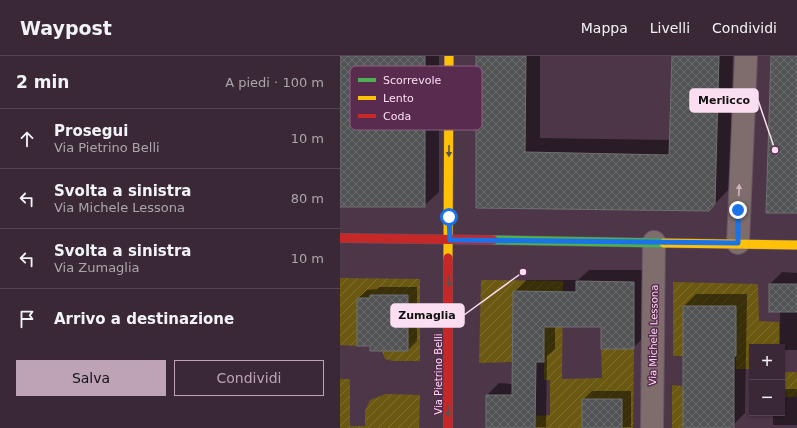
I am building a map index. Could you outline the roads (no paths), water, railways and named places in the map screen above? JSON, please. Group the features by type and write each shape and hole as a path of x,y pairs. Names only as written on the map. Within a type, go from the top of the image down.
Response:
{"street":[{"name":"Via Pietrino Belli","path":"449,56 449,66"},
{"path":"738,243 746,56"},
{"name":"Via Pietrino Belli","path":"448,428 449,130"},
{"path":"340,238 797,245"},
{"name":"Via Michele Lessona","path":"652,428 654,242"}],"place":[{"name":"Merlicco","path":"775,150"},
{"name":"Zumaglia","path":"523,272"}]}
